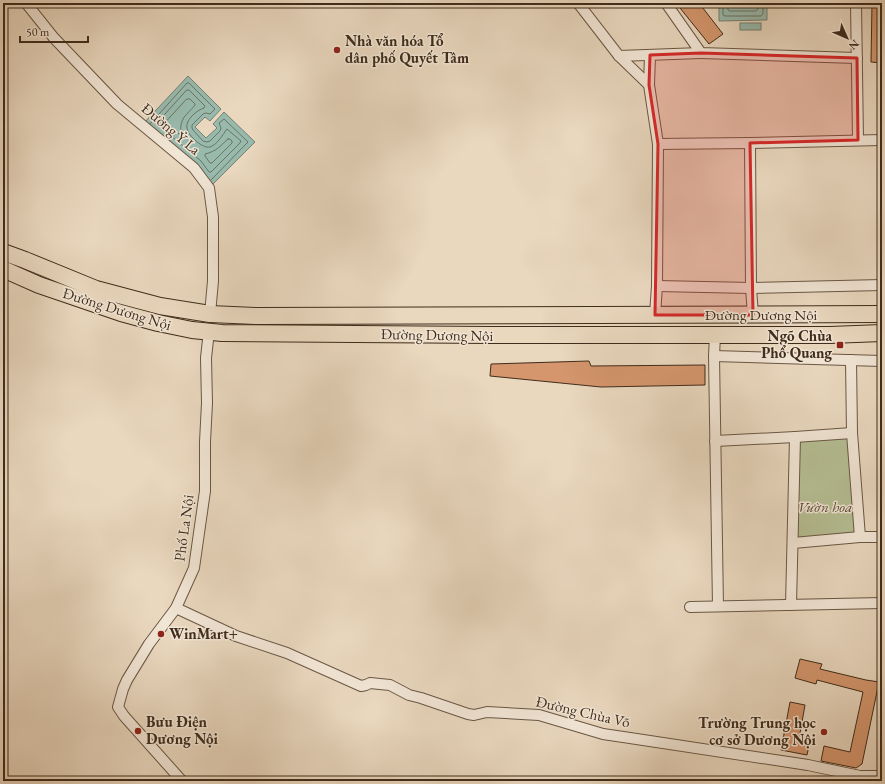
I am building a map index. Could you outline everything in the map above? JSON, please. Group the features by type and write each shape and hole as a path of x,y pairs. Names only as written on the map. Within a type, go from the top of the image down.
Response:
{"main road":[{"name":"Đường Dương Nội","path":"3,252 96,289 160,306 210,314 256,316 882,314"},
{"name":"Đường Dương Nội","path":"3,269 39,285 121,313 192,330 222,333 483,335 830,335 882,333"},
{"path":"208,331 210,314"}],"street":[{"name":"Đường Ỷ La","path":"26,3 54,38 117,104 194,168 209,188 213,217 213,281 210,314"},
{"path":"578,3 619,56 649,85"},
{"path":"666,3 701,52"},
{"path":"856,3 858,140"},
{"path":"619,56 701,52 856,58"},
{"path":"650,55 649,85 658,144 657,286 655,315"},
{"path":"658,144 882,140"},
{"path":"750,143 751,288 753,315"},
{"path":"657,286 751,288 882,286"},
{"name":"Phố La Nội","path":"182,781 124,716 118,706 127,680 149,644 176,608 194,568 205,491 204,477 207,403 206,358 208,331"},
{"path":"715,335 714,356 718,606"},
{"path":"714,356 882,361"},
{"path":"851,360 852,433 860,537"},
{"path":"715,441 852,433"},
{"path":"791,605 795,437"},
{"path":"793,543 860,537 882,537"},
{"path":"690,607 882,603"},
{"name":"Đường Chùa Võ","path":"176,608 236,636 287,653 361,686 370,683 390,685 409,695 468,714 488,712 539,715 603,734 682,747 808,764 849,777 882,776"}],"highlighted area":[{"path":"701,53 857,58 858,140 750,143 753,315 655,315 658,144 649,85 650,55"}],"green space":[{"name":"Vườn hoa","path":"850,435 859,536 794,541 797,439"}],"water":[{"path":"719,3 767,3 767,20 719,21"},
{"path":"740,23 761,23 761,30 740,30"},
{"path":"188,76 221,109 210,121 205,117 195,127 206,138 217,128 213,124 224,112 255,142 209,188 143,124"}],"building":[{"path":"687,3 699,3 723,34 709,44 680,8"},
{"path":"872,3 882,3 882,63 871,62"},
{"path":"589,361 591,366 705,365 705,385 601,387 490,376 491,364"},
{"path":"800,659 822,664 820,669 879,682 862,764 856,768 821,761 824,746 850,752 863,692 817,680 816,684 795,678"},
{"path":"790,702 805,705 799,739 810,741 807,755 781,750"}],"place":[{"name":"Nhà văn hóa Tổ dân phố Quyết Tâm","path":"337,50"},
{"name":"Ngõ Chùa Phổ Quang","path":"840,345"},
{"name":"WinMart+","path":"161,634"},
{"name":"Bưu Điện Dương Nội","path":"138,731"},
{"name":"Trường Trung học cơ sở Dương Nội","path":"824,732"}]}
